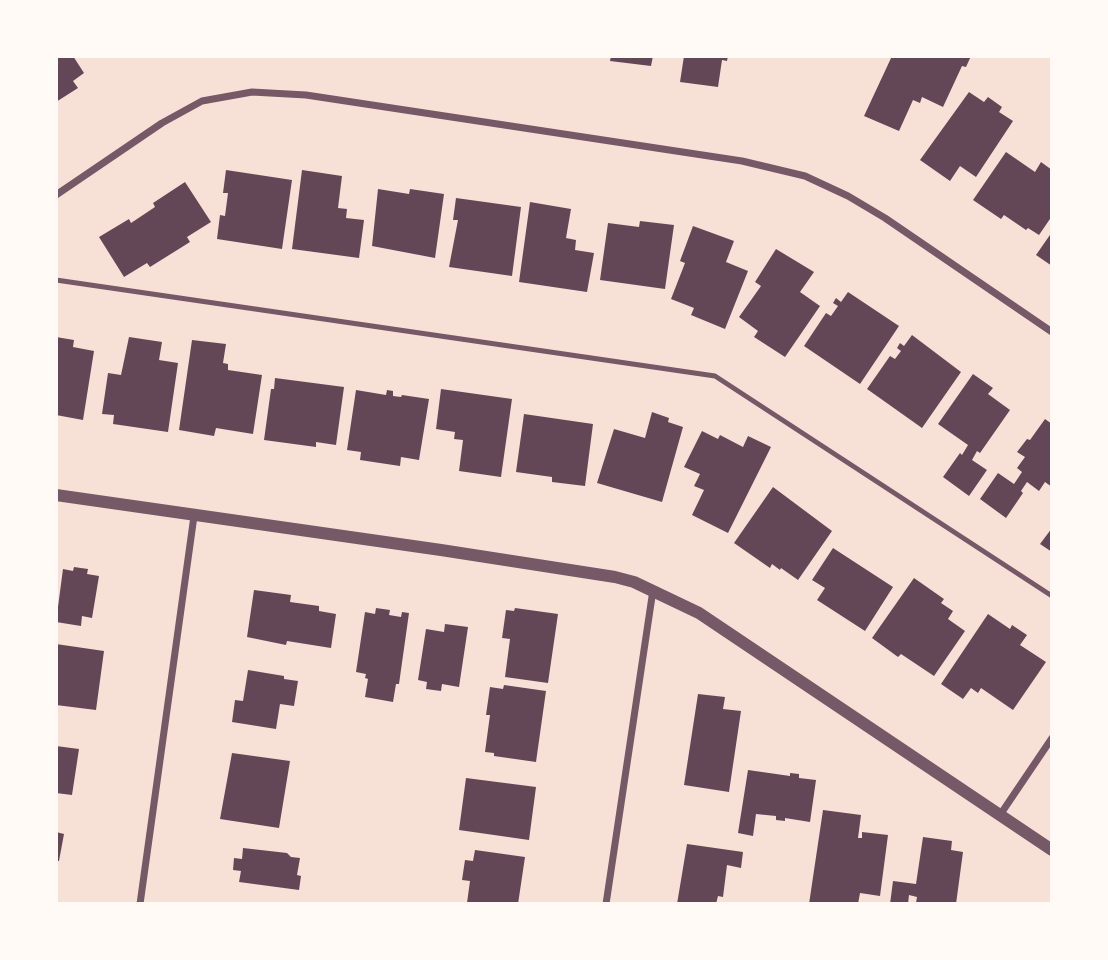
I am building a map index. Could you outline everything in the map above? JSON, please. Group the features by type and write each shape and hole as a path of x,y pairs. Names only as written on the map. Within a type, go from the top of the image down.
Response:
{"street":[{"path":"56,195 162,123 202,101 252,92 306,95 729,159 805,176 848,196 884,218 1052,332"},
{"path":"56,495 602,575 634,582 699,612 1052,850"},
{"path":"140,904 194,516"},
{"path":"606,904 653,589"},
{"path":"1000,815 1052,737"}],"lane":[{"path":"56,280 715,376 1052,596"}],"building":[{"path":"56,56 73,56 84,73 73,81 78,88 56,102"},
{"path":"611,56 653,56 651,66 610,61"},
{"path":"684,56 728,56 727,61 722,60 718,87 680,82"},
{"path":"892,56 971,56 966,67 962,66 943,107 922,97 920,103 913,100 899,131 864,116"},
{"path":"969,92 984,102 988,97 1002,107 999,112 1013,121 976,177 960,166 950,181 920,160"},
{"path":"1006,152 1035,172 1041,162 1052,170 1052,216 1039,235 1028,228 1026,230 1004,215 1001,219 973,200"},
{"path":"226,170 292,180 282,249 217,239 220,215 225,216 228,193 223,193"},
{"path":"302,170 342,176 338,208 347,209 346,218 364,220 359,258 292,249"},
{"path":"185,182 211,222 187,237 190,242 150,267 147,263 124,277 99,237 129,219 131,223 155,207 153,203"},
{"path":"378,189 409,194 410,189 444,194 435,258 372,246"},
{"path":"456,198 521,207 512,276 449,267 458,220 453,220"},
{"path":"530,202 571,209 566,238 576,240 575,250 594,253 587,292 519,282"},
{"path":"640,221 674,225 665,289 600,280 608,223 639,227"},
{"path":"693,226 734,241 726,262 748,271 725,329 691,315 694,308 671,299 685,263 680,261"},
{"path":"1052,232 1052,266 1036,255"},
{"path":"776,249 814,272 800,292 820,306 785,357 754,337 758,331 739,317 761,286 755,282"},
{"path":"848,292 899,326 860,384 804,346 826,313 831,316 838,306 833,303 836,298 841,302"},
{"path":"912,335 961,372 922,428 867,389 890,356 895,359 901,351 897,348 900,343 904,346"},
{"path":"56,337 74,340 73,347 94,351 83,420 56,415"},
{"path":"129,337 162,342 159,360 178,363 168,432 113,424 114,415 102,414 108,373 121,375"},
{"path":"192,340 226,344 223,363 228,364 228,370 262,375 253,434 216,428 214,436 179,430"},
{"path":"973,374 993,388 988,394 1010,410 980,453 977,451 972,460 987,470 969,496 943,477 968,445 938,424"},
{"path":"275,378 344,387 336,445 316,442 316,447 264,440"},
{"path":"441,389 512,399 501,477 459,471 463,440 454,439 455,432 436,429"},
{"path":"356,390 386,395 387,390 393,391 393,396 429,399 419,460 401,457 400,466 360,460 361,452 347,450"},
{"path":"652,412 683,427 662,502 597,483 614,429 645,438"},
{"path":"524,414 593,424 585,486 552,482 552,477 516,472"},
{"path":"1045,419 1052,424 1052,487 1045,482 1039,491 1027,482 1006,518 980,499 998,473 1014,484 1022,472 1017,468 1025,457 1017,452 1027,439 1030,440"},
{"path":"702,431 718,439 720,435 743,447 748,436 771,447 728,533 692,515 704,490 694,486 700,474 684,467"},
{"path":"773,487 832,531 798,580 772,564 770,568 734,543"},
{"path":"1052,528 1052,552 1040,544"},
{"path":"833,548 893,587 865,631 817,600 825,588 812,580"},
{"path":"74,567 88,569 87,574 99,576 92,618 82,616 81,626 56,622 63,569 73,571"},
{"path":"914,578 944,599 941,603 953,611 948,619 965,631 934,676 901,654 898,657 872,638"},
{"path":"254,590 291,595 290,602 319,606 319,611 336,614 331,648 287,641 286,645 247,637"},
{"path":"376,608 390,610 389,615 401,617 402,612 409,613 399,684 396,684 393,702 365,697 368,679 365,678 366,674 356,672 365,612 375,614"},
{"path":"515,608 558,614 548,683 505,677 510,639 502,638 506,610 514,611"},
{"path":"988,614 1010,629 1012,625 1027,635 1020,645 1046,662 1013,710 981,688 978,693 971,688 963,699 941,684"},
{"path":"445,624 468,627 459,687 442,684 441,691 426,689 427,682 418,680 426,629 444,632"},
{"path":"56,644 104,651 96,710 56,705"},
{"path":"248,670 298,681 294,706 280,704 276,729 232,722 235,700 243,701"},
{"path":"504,685 546,691 536,762 494,756 494,753 485,752 490,715 486,715 490,687 503,689"},
{"path":"698,694 725,697 723,709 741,711 729,792 684,785"},
{"path":"56,746 79,749 72,795 56,793"},
{"path":"232,753 290,761 279,828 220,819"},
{"path":"748,770 790,776 790,773 799,774 799,778 816,780 810,822 785,818 785,821 776,820 776,816 756,814 753,836 738,833"},
{"path":"466,778 536,787 529,840 459,830"},
{"path":"823,810 861,815 858,838 862,838 862,832 888,835 880,896 860,893 858,904 809,904"},
{"path":"56,832 64,834 59,861 56,861"},
{"path":"923,837 952,841 951,850 963,852 956,904 916,903 917,897 909,895 908,904 890,904 893,881 916,884"},
{"path":"687,844 743,852 741,868 727,865 723,897 718,896 716,904 677,904"},
{"path":"243,848 287,853 291,857 300,858 297,875 301,876 299,890 239,882 241,871 233,870 234,858 242,859"},
{"path":"475,850 525,857 518,904 467,903 470,881 462,880 465,860 473,861"}]}
